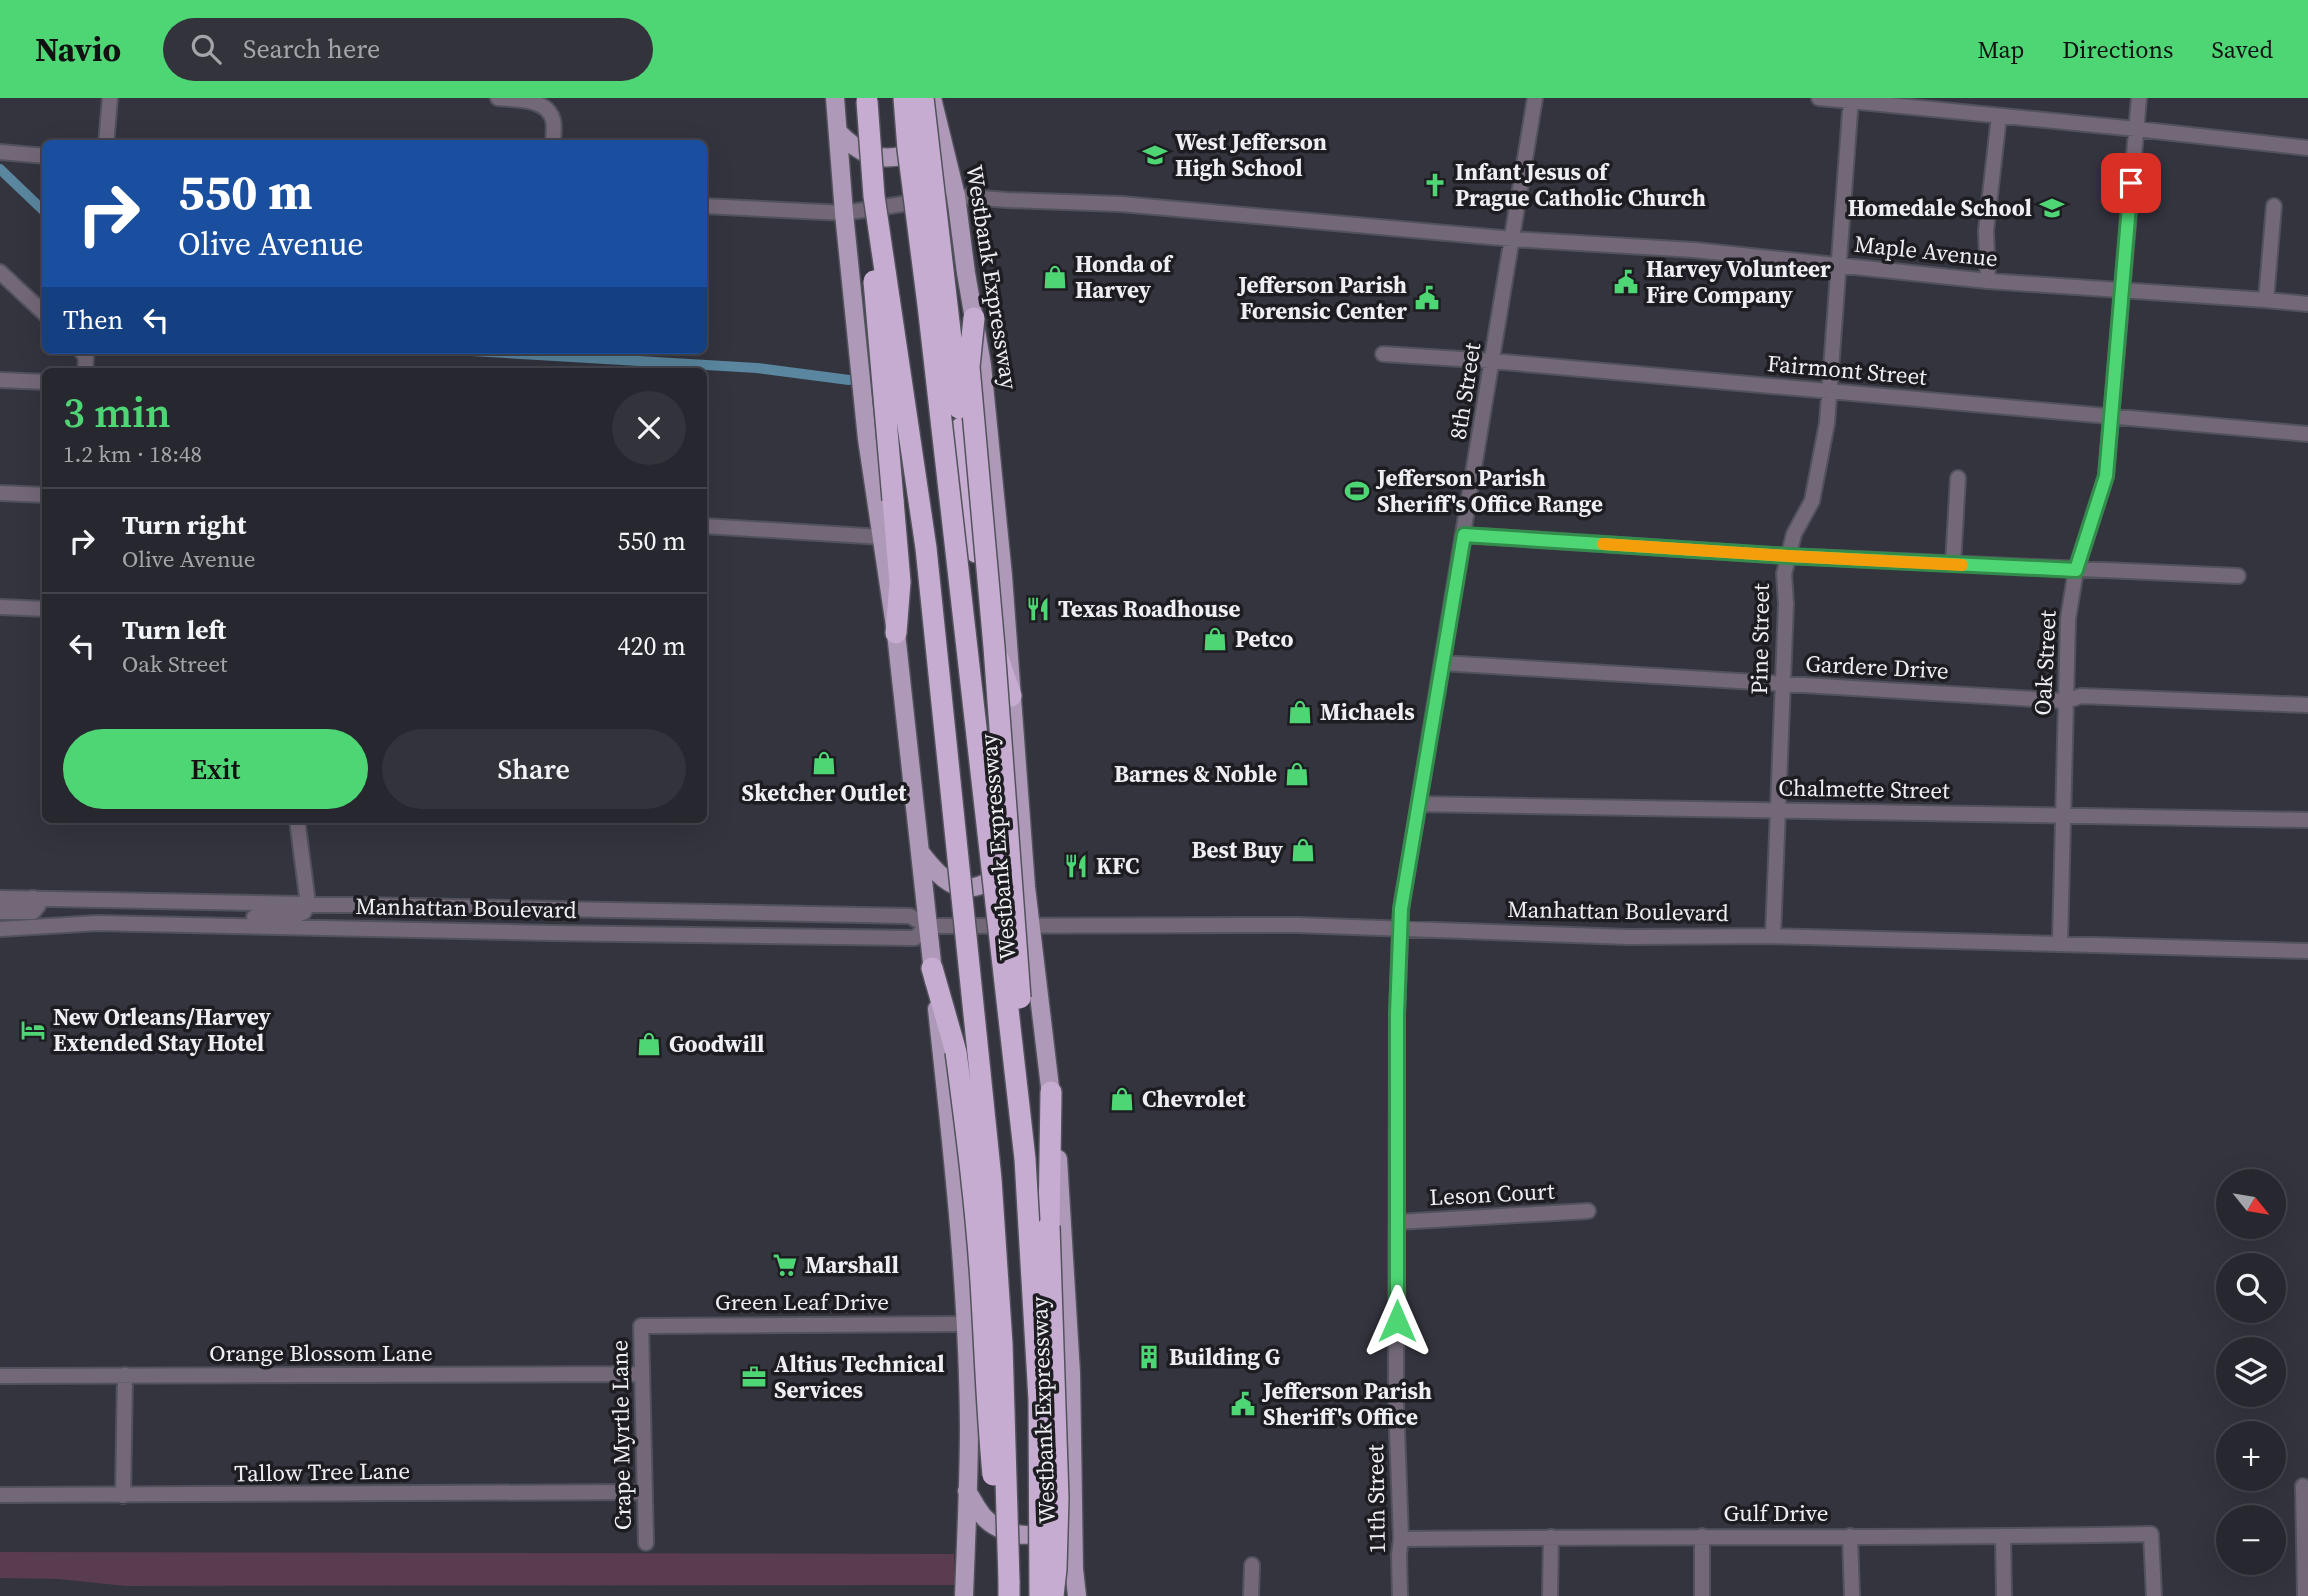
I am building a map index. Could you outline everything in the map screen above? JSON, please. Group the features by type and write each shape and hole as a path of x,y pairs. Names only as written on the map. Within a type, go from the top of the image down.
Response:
{"highway":[{"name":"Westbank Expressway","path":"904,98 1025,1158 1039,1400 1040,1596"},
{"path":"923,98 984,617 1011,696"},
{"name":"Westbank Expressway","path":"867,99 874,196 926,548 991,1179 1002,1344 1009,1589"},
{"path":"867,99 863,157 889,537 900,583 896,633"},
{"path":"974,318 969,367 994,646 1020,996 1011,1038"},
{"path":"932,968 956,1052 970,1156 980,1269 985,1386 1000,1557 1009,1589"},
{"path":"1051,1093 1049,1226 1058,1498 1054,1596"}],"main road":[{"path":"835,98 867,439 889,537"},
{"path":"839,133 850,144 878,159 914,152 924,141 934,107"},
{"name":"Westbank Expressway","path":"934,107 956,196 982,365 1003,576 1023,850 1059,1169 1070,1353 1074,1569 1077,1596"},
{"path":"896,633 947,1098 964,1324 969,1426 964,1596"},
{"path":"920,852 935,872 946,881 971,887 986,884 997,877 1023,850"},
{"path":"967,1491 984,1517 996,1526 1015,1533 1038,1534 1046,1531 1059,1517 1073,1493"}],"street":[{"path":"106,140 110,98"},
{"path":"498,98 534,102 544,107 553,120 553,140"},
{"name":"8th Street","path":"1396,1402 1397,1014 1401,909 1535,98"},
{"path":"1819,98 2308,148"},
{"name":"Oak Street","path":"2060,943 2068,619 2076,570 2106,476 2139,98"},
{"name":"Pine Street","path":"1773,936 1786,604 1784,574 1794,534 1812,501 1827,423 1851,100"},
{"path":"1988,282 1986,231 1999,116"},
{"path":"6,153 42,156"},
{"name":"Maple Avenue","path":"707,206 844,213 956,196 1121,204 1513,239 1694,250 1988,282 2308,304"},
{"path":"2266,300 2274,206"},
{"path":"0,272 42,311"},
{"name":"Fairmont Street","path":"1383,354 1492,361 2308,434"},
{"path":"0,380 42,382"},
{"path":"1953,565 1958,478"},
{"path":"0,493 42,495"},
{"path":"707,526 889,537"},
{"path":"1464,535 1953,565 2238,576"},
{"path":"0,607 42,609"},
{"name":"Gardere Drive","path":"1442,663 2066,701 2081,696 2308,705"},
{"name":"Chalmette Street","path":"1419,804 2308,820"},
{"path":"226,926 236,918 295,916 304,912 308,904 298,823"},
{"name":"Manhattan Boulevard","path":"0,898 910,916 927,926 1297,925 1628,937 1773,936 2308,951"},
{"path":"0,912 33,912 38,906 33,898"},
{"path":"97,923 97,915 102,909 168,906 175,901"},
{"path":"367,929 371,918 378,913 433,913 451,907"},
{"path":"783,935 798,923 824,922 831,915"},
{"name":"Manhattan Boulevard","path":"0,929 97,923 915,938 927,926"},
{"name":"Leson Court","path":"1398,1222 1588,1211"},
{"name":"Green Leaf Drive","path":"641,1326 964,1324"},
{"name":"Crape Myrtle Lane","path":"641,1326 646,1543"},
{"name":"Orange Blossom Lane","path":"0,1376 642,1374"},
{"path":"124,1496 125,1375"},
{"name":"11th Street","path":"1396,1402 1401,1539 1400,1596"},
{"path":"2303,1486 2305,1596"},
{"name":"Tallow Tree Lane","path":"0,1495 644,1492"},
{"name":"Gulf Drive","path":"1401,1539 2151,1534 2154,1596"},
{"path":"1702,1536 1702,1596"},
{"path":"1850,1536 1852,1596"},
{"path":"1550,1596 1551,1537"},
{"path":"2003,1537 2004,1596"},
{"path":"1251,1596 1252,1565"}],"shaded area":[{"path":"0,1552 954,1554 955,1585 126,1586 58,1579 0,1578"}],"waterway":[{"path":"0,169 42,209"},
{"path":"521,354 757,368 849,380"}],"slow traffic":[{"path":"1603,544 1962,565"}],"place":[{"name":"West Jefferson High School","path":"1155,155"},
{"name":"Infant Jesus of Prague Catholic Church","path":"1435,185"},
{"name":"Homedale School","path":"2052,208"},
{"name":"Honda of Harvey","path":"1055,277"},
{"name":"Harvey Volunteer Fire Company","path":"1626,282"},
{"name":"Jefferson Parish Forensic Center","path":"1427,298"},
{"name":"Jefferson Parish Sheriff's Office Range","path":"1357,491"},
{"name":"Texas Roadhouse","path":"1038,609"},
{"name":"Petco","path":"1215,639"},
{"name":"Michaels","path":"1300,712"},
{"name":"Sketcher Outlet","path":"824,763"},
{"name":"Barnes & Noble","path":"1297,774"},
{"name":"Best Buy","path":"1303,850"},
{"name":"KFC","path":"1076,866"},
{"name":"New Orleans/Harvey Extended Stay Hotel","path":"33,1030"},
{"name":"Goodwill","path":"649,1044"},
{"name":"Chevrolet","path":"1122,1099"},
{"name":"Marshall","path":"785,1265"},
{"name":"Building G","path":"1149,1357"},
{"name":"Altius Technical Services","path":"754,1377"},
{"name":"Jefferson Parish Sheriff's Office","path":"1243,1404"}],"route":[{"path":"1397,1321 1397,1014 1401,909 1464,535 1788,556 2076,570 2106,476 2131,183"}]}
